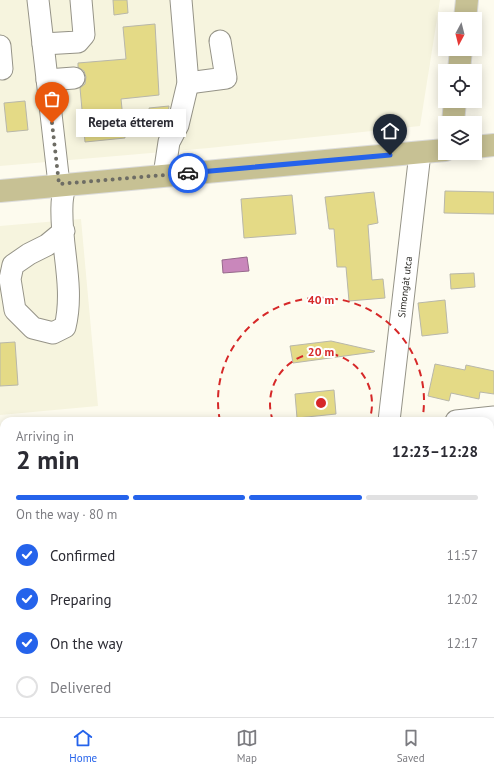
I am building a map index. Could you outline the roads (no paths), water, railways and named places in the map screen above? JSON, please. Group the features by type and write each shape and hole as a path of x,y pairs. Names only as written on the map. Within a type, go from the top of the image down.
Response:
{"main road":[{"path":"466,12 467,0"},
{"path":"482,146 494,145"},
{"path":"0,190 438,151"}],"street":[{"path":"38,0 47,80 62,184 62,205 68,272 69,311 65,327 53,333 33,328 14,310 10,279 13,265 46,245 64,231"},
{"path":"43,44 78,42 84,35 81,0"},
{"path":"164,175 169,142 178,125 188,83 181,0"},
{"path":"188,83 226,78 220,41"},
{"path":"0,46 2,69"},
{"path":"47,80 74,78"},
{"name":"Simongát utca","path":"389,417 420,153"}],"place":[{"name":"Repeta étterem","path":"52,123"}]}
